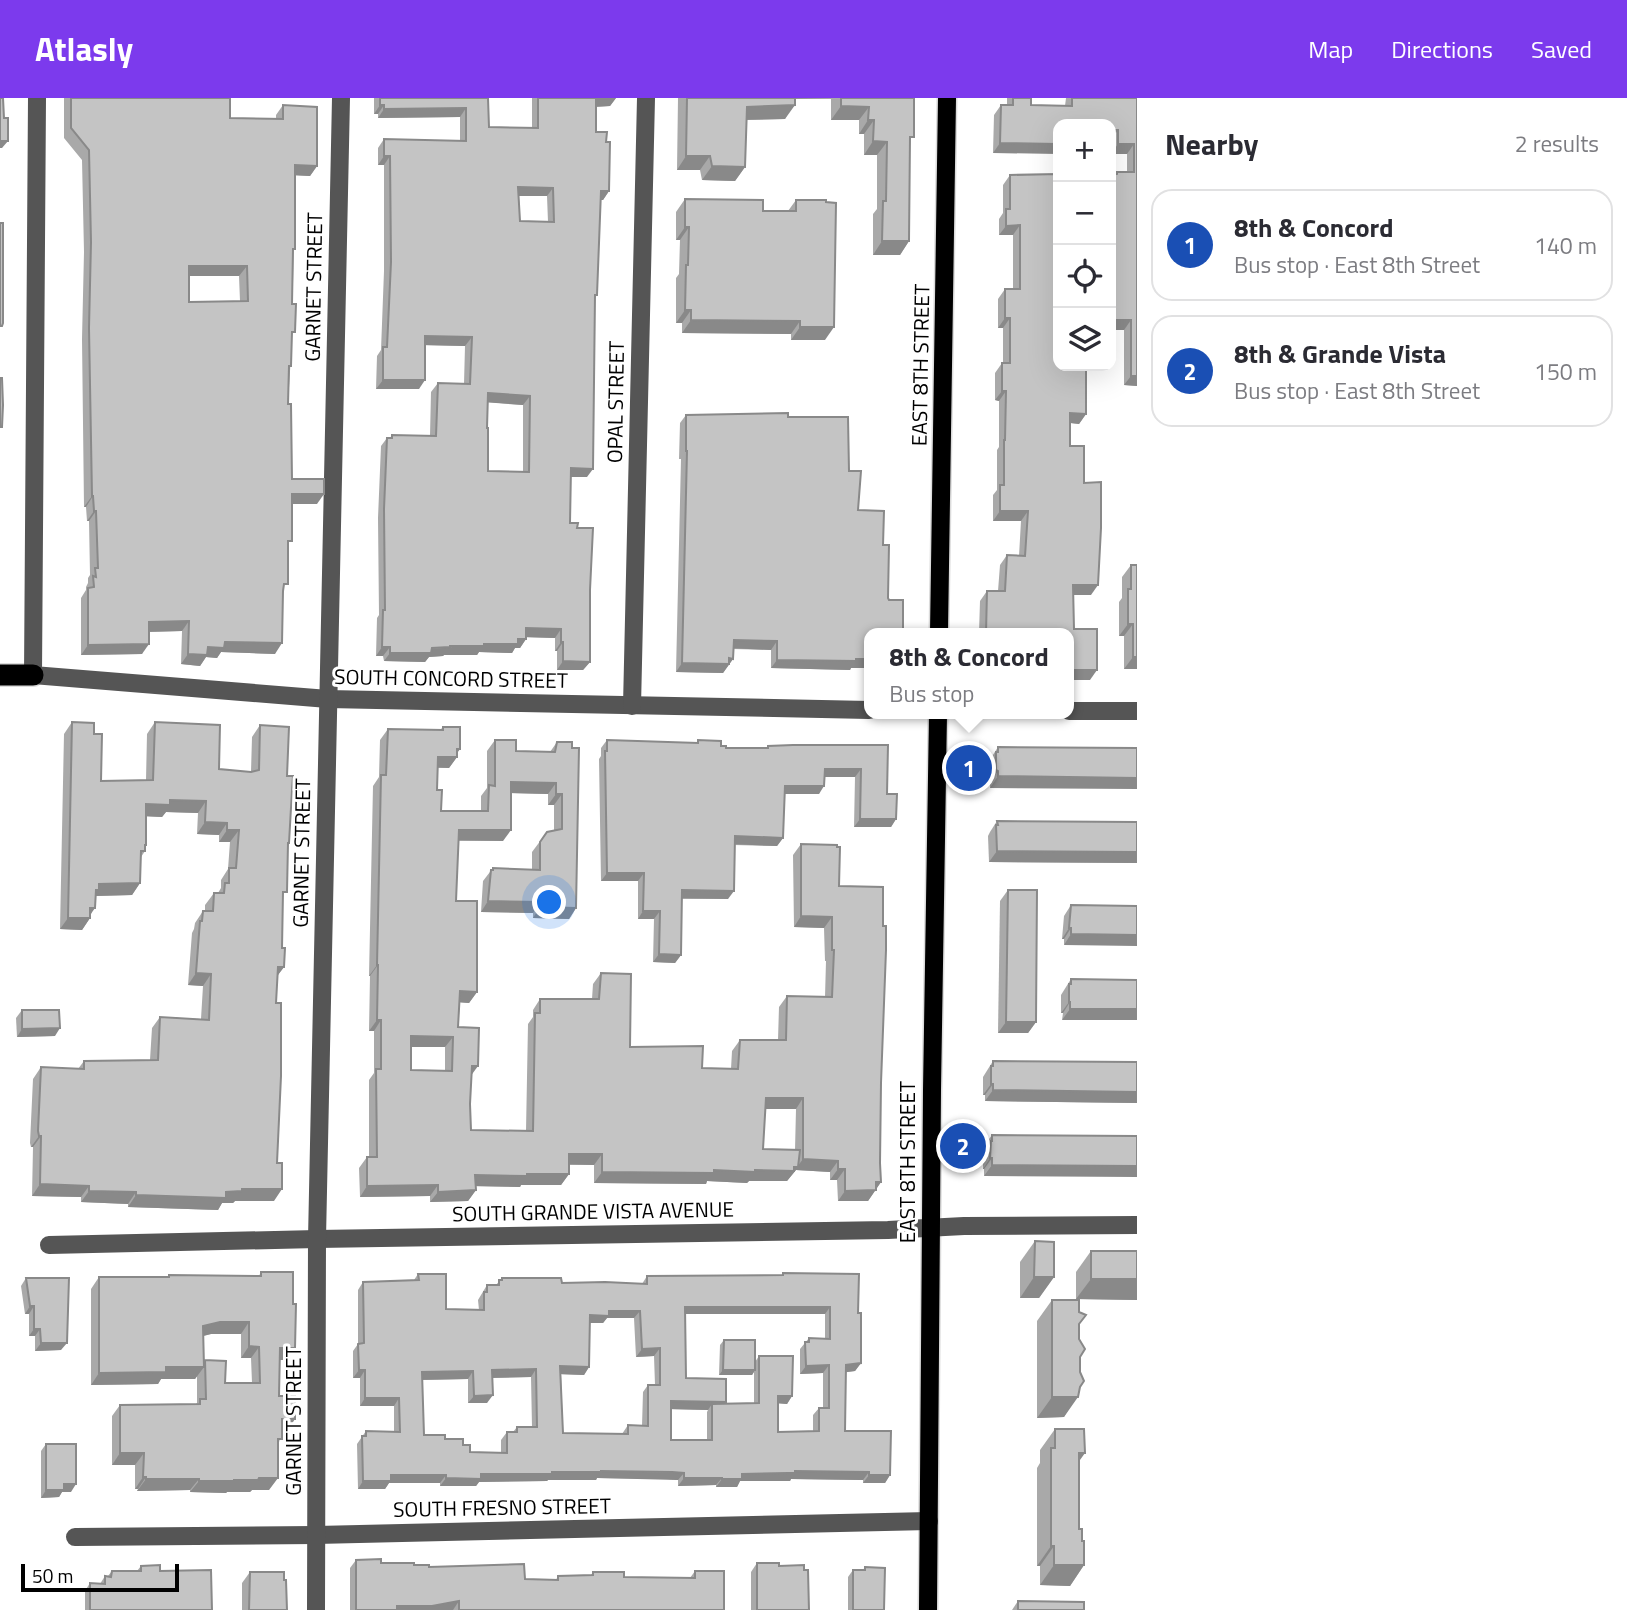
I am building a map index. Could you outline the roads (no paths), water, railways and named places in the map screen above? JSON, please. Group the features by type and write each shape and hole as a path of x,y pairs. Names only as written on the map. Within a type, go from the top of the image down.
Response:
{"highway":[{"path":"0,675 33,675"}],"main road":[{"name":"EAST 8TH STREET","path":"939,628 947,98"},
{"name":"EAST 8TH STREET","path":"928,1610 930,1227 938,719"}],"street":[{"path":"33,675 37,98"},
{"name":"GARNET STREET","path":"316,1610 317,1239 341,98"},
{"name":"OPAL STREET","path":"632,706 646,98"},
{"name":"SOUTH CONCORD STREET","path":"33,675 328,699 864,710"},
{"path":"1074,711 1137,711"},
{"name":"SOUTH GRANDE VISTA AVENUE","path":"49,1245 1137,1225"},
{"name":"SOUTH FRESNO STREET","path":"75,1537 316,1535 929,1521"}],"place":[{"name":"8th & Concord","path":"969,768"},
{"name":"8th & Grande Vista","path":"963,1146"}]}
